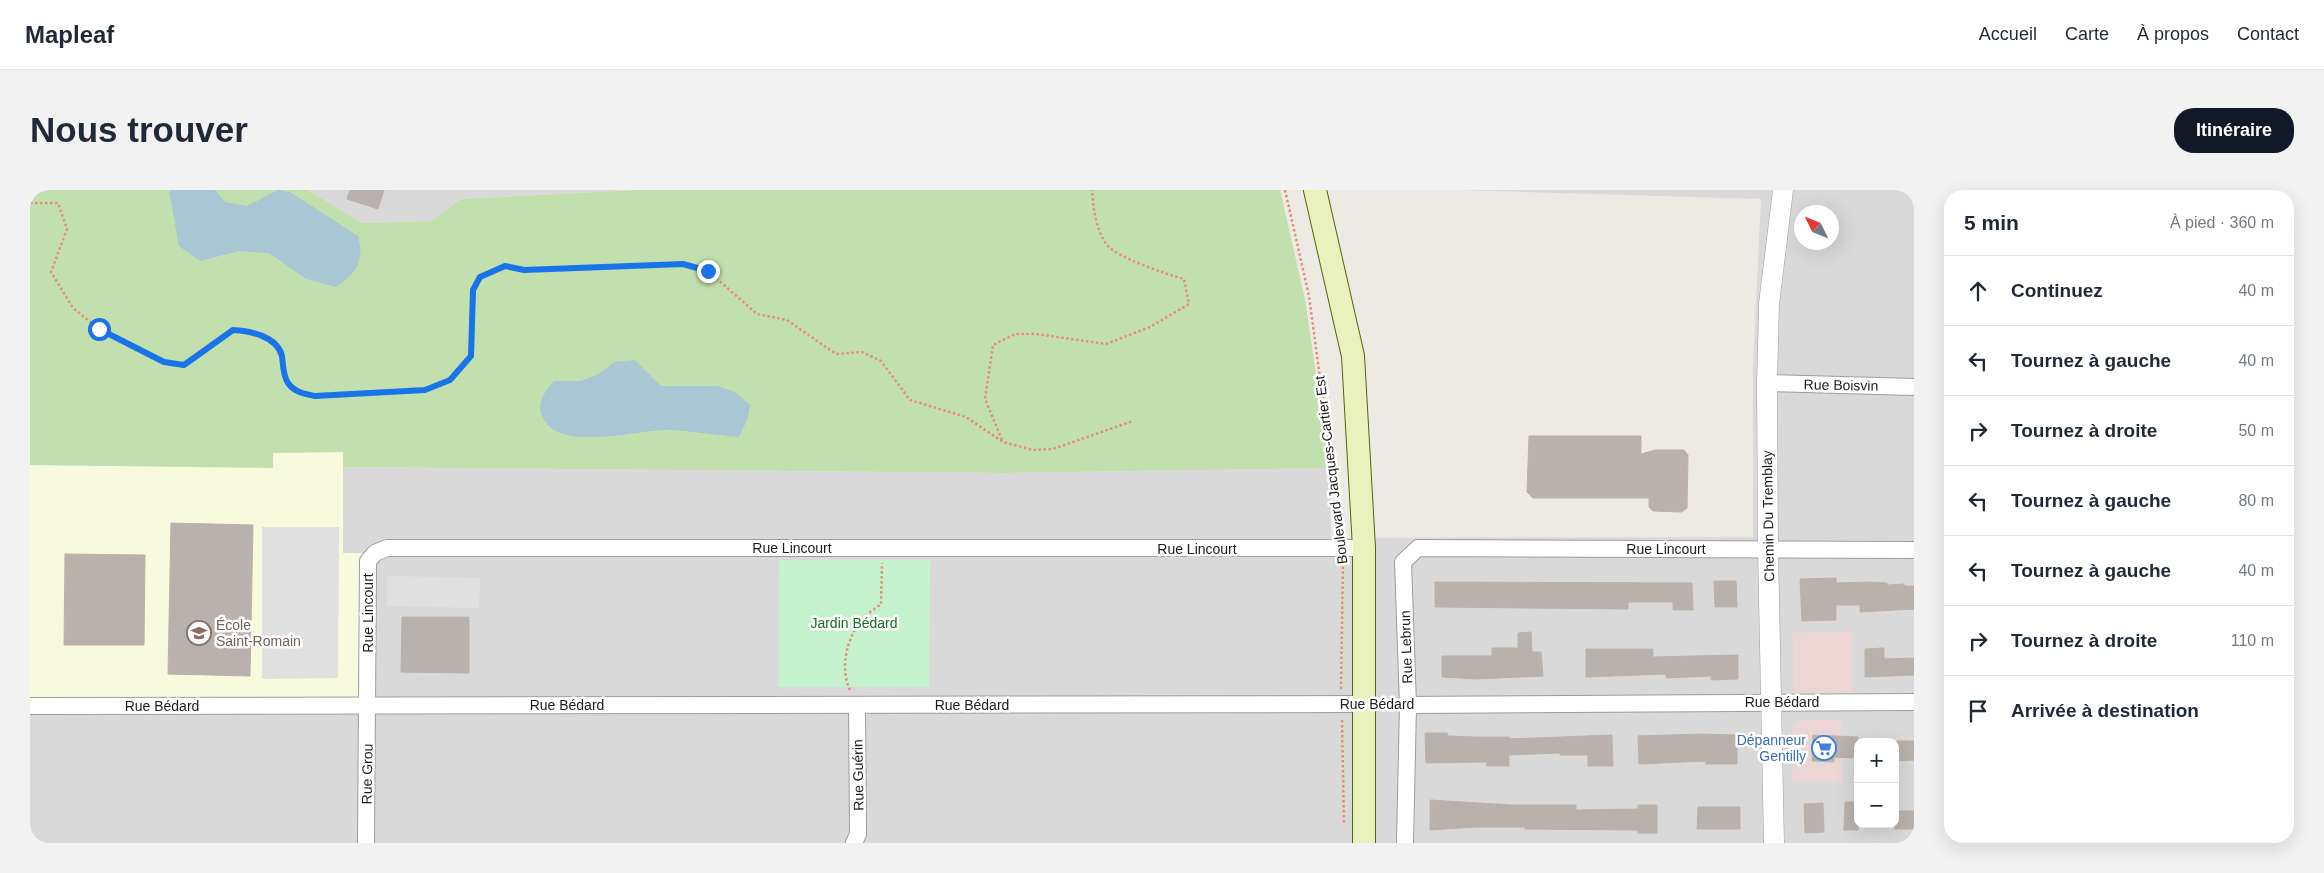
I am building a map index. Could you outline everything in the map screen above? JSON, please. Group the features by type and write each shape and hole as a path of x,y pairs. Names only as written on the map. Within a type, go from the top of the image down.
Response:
{"main road":[{"name":"Boulevard Jacques-Cartier Est","path":"1315,190 1353,356 1354,549 1366,704 1364,843"}],"street":[{"name":"Chemin Du Tremblay","path":"1774,843 1768,549 1767,383 1769,304 1783,190"},
{"name":"Rue Boisvin","path":"1767,383 1914,387"},
{"name":"Rue Lincourt","path":"367,705 368,561 375,553 387,548 1354,549"},
{"name":"Rue Lincourt","path":"1418,548 1914,550"},
{"name":"Rue Lebrun","path":"1404,843 1408,704 1403,562 1418,548"},
{"name":"Rue Bédard","path":"1408,704 1914,702"},
{"name":"Rue Bédard","path":"30,706 1366,704"},
{"name":"Rue Grou","path":"366,843 367,705"},
{"name":"Rue Guérin","path":"854,843 858,834 857,705"}],"path":[{"path":"1003,442 985,399 993,345 1015,334 1036,334 1106,344 1150,327 1189,304 1184,280 1140,265 1107,246 1094,215 1092,190"},
{"name":"Boulevard Jacques-Cartier Est","path":"1285,190 1309,296 1354,549 1341,704 1344,830"},
{"path":"30,203 58,203 67,229 51,272 73,308 99,329 164,362 184,365 233,330 250,331 270,340 281,352 287,382 297,392 315,396 425,390 450,380 471,356 473,290 480,277 505,266 524,270 683,264 708,271 757,314 787,320 836,354 862,352 880,361 910,400 966,417 1003,442 1033,450 1053,449 1133,420"},
{"path":"857,705 845,678 847,645 860,621 881,604 882,548"},
{"name":"Rue Bédard","path":"1366,704 1408,704"}],"shaded area":[{"path":"308,190 638,190 461,199 431,221 362,223"},
{"path":"1459,190 1914,190 1914,843 30,843 30,706 375,553 343,553 343,467 1005,473 1330,468 1331,538 1753,537 1753,367 1761,199"},
{"name":"École Saint-Romain","path":"343,452 343,553 375,553 367,705 30,706 30,465 273,468 273,453"},
{"path":"262,527 339,527 338,678 262,679"},
{"path":"387,576 480,578 479,608 387,606"},
{"path":"1852,631 1853,692 1793,694 1793,633"},
{"path":"1799,719 1841,720 1842,781 1793,782 1792,728"}],"green space":[{"path":"30,190 308,190 362,223 431,221 461,199 638,190 1280,190 1305,299 1330,468 1005,473 343,467 343,452 273,453 273,468 30,465"},
{"name":"Jardin Bédard","path":"779,560 930,560 929,687 778,687"}],"water":[{"path":"169,190 215,190 225,202 247,206 278,190 290,192 358,236 360,253 357,266 349,277 336,287 306,279 269,253 239,251 200,261 179,246"},
{"path":"635,360 661,386 717,386 735,392 750,405 748,418 739,437 670,430 601,437 582,437 565,435 552,429 543,418 540,408 542,398 554,381 581,381 599,374 614,362"}],"building":[{"path":"350,190 384,190 378,209 347,199"},
{"path":"1529,436 1641,436 1641,454 1655,450 1684,450 1688,455 1687,508 1682,512 1653,511 1649,507 1649,498 1533,498 1527,492"},
{"path":"171,523 253,525 250,676 168,674"},
{"path":"65,554 145,555 144,645 64,645"},
{"path":"1836,578 1836,583 1870,582 1914,586 1914,609 1860,612 1860,605 1836,605 1836,620 1802,621 1800,579"},
{"path":"1714,581 1736,581 1737,607 1715,607"},
{"path":"1435,582 1692,583 1693,610 1673,610 1673,602 1628,602 1628,609 1435,607"},
{"path":"402,617 469,617 469,673 401,672"},
{"path":"1531,632 1532,652 1541,652 1543,676 1476,679 1442,677 1442,656 1492,656 1492,648 1518,648 1518,633"},
{"path":"1884,648 1884,659 1914,658 1914,675 1865,677 1865,649"},
{"path":"1586,649 1653,649 1653,657 1738,655 1738,679 1711,680 1711,676 1666,678 1666,674 1586,677"},
{"path":"1425,733 1447,733 1448,736 1509,737 1509,739 1612,735 1613,766 1588,766 1588,755 1560,755 1560,753 1509,755 1509,766 1487,766 1486,762 1426,763"},
{"path":"1737,735 1737,764 1706,764 1706,761 1639,764 1638,736"},
{"path":"1813,735 1858,737 1854,738 1854,758 1834,757 1834,762 1812,761"},
{"path":"1899,741 1914,741 1914,760 1899,761"},
{"path":"1430,800 1512,805 1576,805 1576,810 1638,809 1638,805 1657,805 1657,833 1638,833 1638,830 1525,829 1525,827 1476,827 1430,830"},
{"path":"1845,802 1854,802 1854,828 1858,828 1858,830 1844,830"},
{"path":"1823,803 1824,832 1805,833 1804,804"},
{"path":"1698,807 1740,807 1740,829 1697,829"},
{"path":"1899,811 1914,811 1914,829 1895,829 1899,828"}],"place":[{"name":"École Saint-Romain","path":"199,633"},
{"name":"Dépanneur Gentilly","path":"1824,748"}],"route":[{"path":"99,329 164,362 184,365 233,330 250,331 270,340 281,352 287,382 297,392 315,396 425,390 450,380 471,356 473,290 480,277 505,266 524,270 683,264 708,271"}]}
